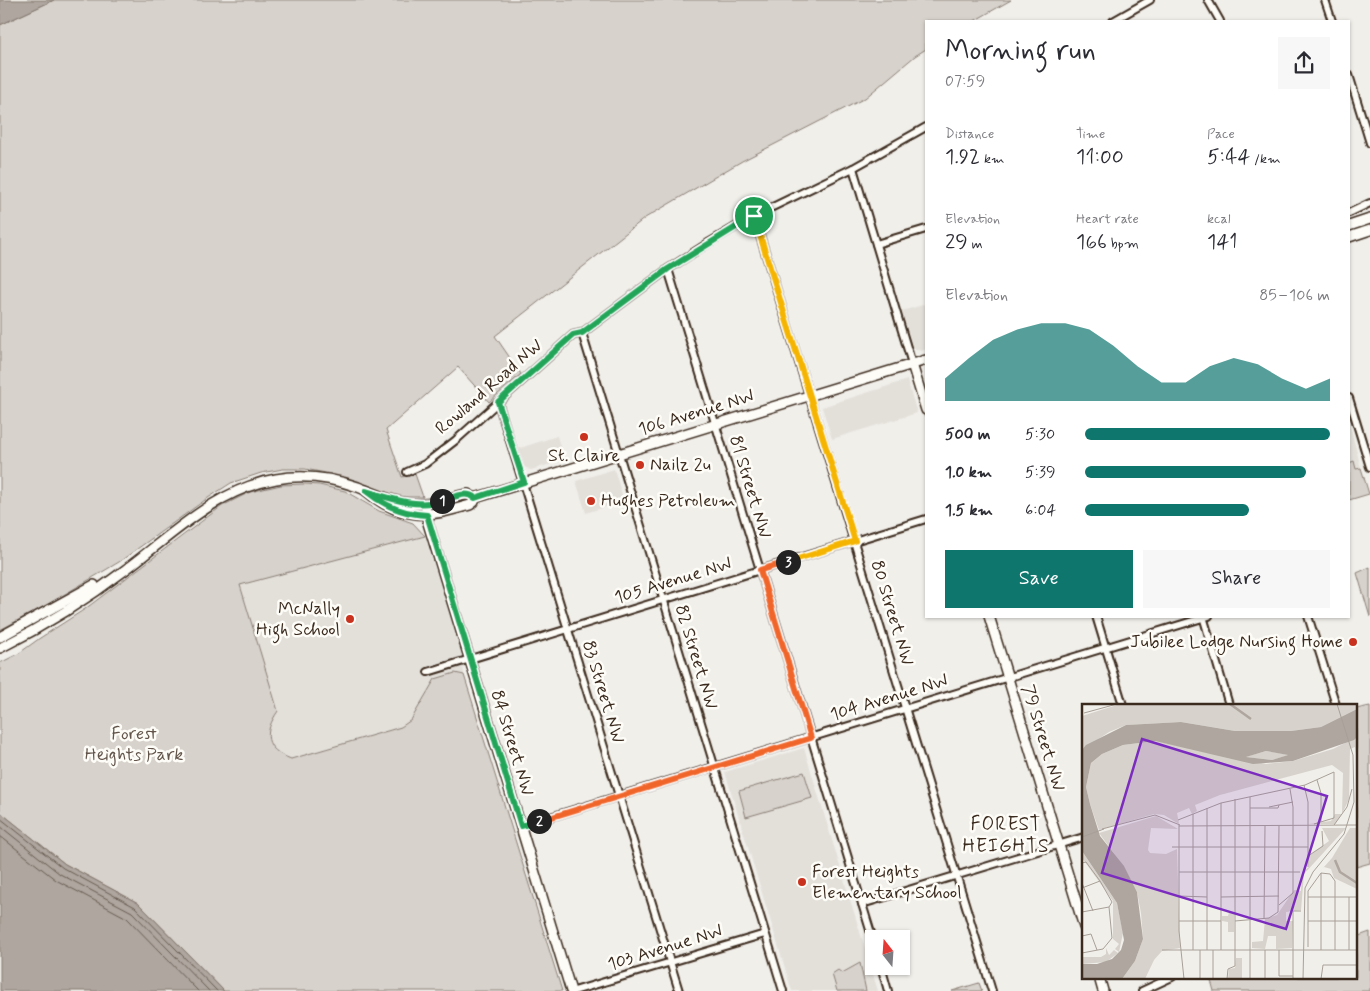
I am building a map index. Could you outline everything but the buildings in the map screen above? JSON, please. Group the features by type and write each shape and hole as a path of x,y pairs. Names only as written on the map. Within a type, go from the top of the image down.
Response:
{"main road":[{"path":"1350,226 1370,219"},
{"path":"1350,237 1370,230"},
{"name":"106 Avenue NW","path":"427,515 470,505 474,502 475,498 524,482 925,360"},
{"path":"912,364 925,407"},
{"path":"0,637 74,598 141,556 223,497 260,482 290,477 320,477 353,486 390,500 411,504 426,504"},
{"path":"366,491 392,508 408,513 427,515"},
{"name":"106 Avenue NW","path":"426,504 465,494 472,495 475,498"},
{"name":"84 Street NW","path":"426,504 427,515 470,660 572,991"},
{"path":"0,648 32,632 78,604 127,569 141,556"},
{"name":"79 Street NW","path":"990,618 1082,921"},
{"path":"1099,978 1103,991"}],"street":[{"path":"1115,20 1150,0"},
{"path":"1208,0 1219,20"},
{"path":"1326,0 1332,20"},
{"path":"1350,78 1370,143"},
{"name":"Rowland Road NW","path":"407,472 425,464 456,440 573,335 582,333 668,269 754,216 853,168 925,128"},
{"path":"853,168 912,364"},
{"path":"1350,213 1370,203"},
{"name":"80 Street NW","path":"754,216 992,991"},
{"path":"876,244 925,229"},
{"name":"81 Street NW","path":"668,269 870,930"},
{"name":"82 Street NW","path":"582,333 782,991"},
{"path":"1350,401 1368,452 1370,467"},
{"name":"83 Street NW","path":"498,402 678,991"},
{"name":"105 Avenue NW","path":"428,672 925,519"},
{"path":"1097,618 1123,704"},
{"name":"104 Avenue NW","path":"521,826 1202,618"},
{"path":"1205,618 1229,704"},
{"path":"1309,618 1336,704"},
{"path":"862,904 1082,838"},
{"name":"103 Avenue NW","path":"572,991 765,934"},
{"path":"884,975 888,991"},
{"path":"1142,991 1170,978"}],"shaded area":[{"path":"925,304 925,349 921,351 913,348 902,311"},
{"path":"907,380 917,413 832,439 822,407"},
{"path":"1350,426 1361,468 1350,471"},
{"path":"557,436 564,460 531,470 522,466 517,449"},
{"path":"614,469 624,501 586,513 576,481"},
{"name":"McNally High School","path":"425,536 462,652 464,675 455,673 411,720 401,727 291,759 281,755 271,747 268,735 269,726 278,711 239,585"},
{"name":"Forest Heights Elementary School","path":"804,748 865,948 865,975 873,975 878,991 792,991 725,772"}],"green space":[{"path":"54,0 1011,0 976,20 925,20 925,50 865,98 742,161 645,218 495,336 521,374 489,402 458,367 386,430 402,477 415,474 423,497 391,495 331,474 305,469 283,469 261,473 231,483 119,562 0,630 0,25"},
{"path":"1354,461 1356,469 1361,468 1369,494 1350,500 1350,463"},
{"name":"Forest Heights Park","path":"305,484 345,491 379,511 413,523 425,536 240,585 278,711 268,733 271,745 282,755 291,759 401,727 411,720 435,679 455,673 464,675 562,991 224,991 138,903 65,864 0,812 0,663 18,654 85,609 222,506 250,492 281,485"},
{"path":"1370,567 1370,617 1357,573"},
{"path":"1370,706 1370,863 1358,866 1358,709"},
{"path":"804,772 812,798 746,817 739,791"},
{"path":"1370,932 1370,991 1214,991 1210,978 1358,978 1358,936"},
{"path":"860,963 866,991 837,991 832,974 838,970 842,973"},
{"path":"979,983 982,991 952,991"}],"water":[{"path":"0,0 54,0 0,25"},
{"path":"0,812 65,864 138,903 224,991 0,991"}],"place":[{"name":"St. Claire","path":"584,437"},
{"name":"Nailz 2u","path":"640,465"},
{"name":"Hughes Petroleum","path":"591,501"},
{"name":"McNally High School","path":"350,619"},
{"name":"Jubilee Lodge Nursing Home","path":"1353,642"},
{"name":"Forest Heights Elementary School","path":"802,882"}],"district":[{"name":"FOREST HEIGHTS","path":"1006,835"}],"route":[{"path":"754,216 855,541 760,570 811,738 521,826 427,515 417,515 392,508 366,491 390,500 411,504 432,504 465,494 472,495 475,498 524,482 498,402 573,335 582,333 668,269 754,216"}]}
